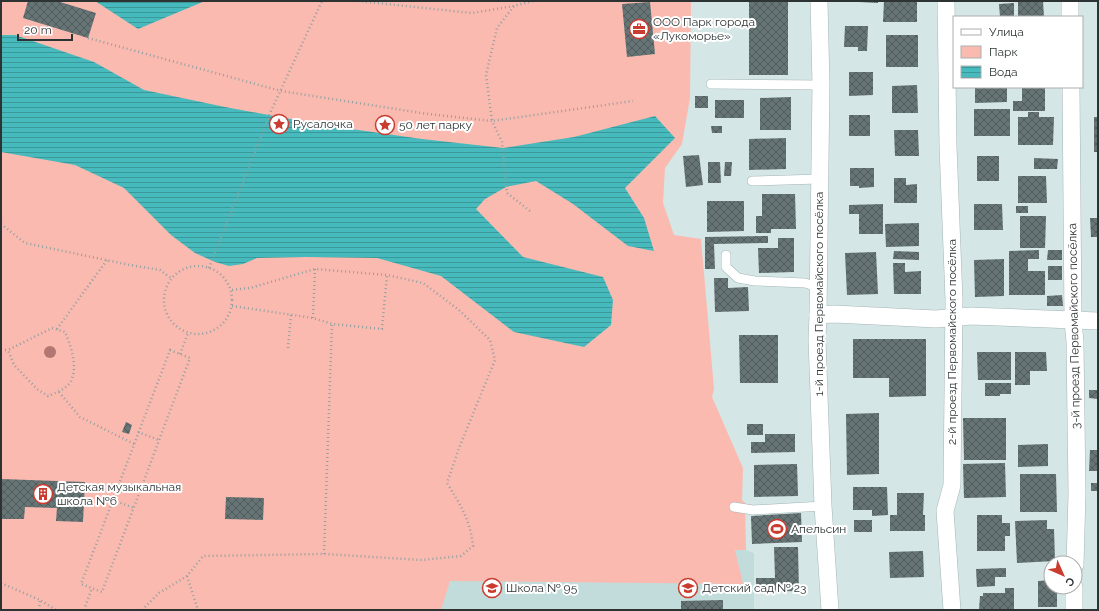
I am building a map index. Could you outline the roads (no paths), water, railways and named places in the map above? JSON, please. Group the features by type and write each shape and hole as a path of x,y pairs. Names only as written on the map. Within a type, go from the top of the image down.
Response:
{"street":[{"name":"1-й проезд Первомайского посёлка","path":"819,1 820,179 817,339 823,506 830,610"},
{"name":"2-й проезд Первомайского посёлка","path":"946,1 948,146 954,317 952,485 945,511 952,610"},
{"path":"1070,1 1070,16"},
{"name":"3-й проезд Первомайского посёлка","path":"1071,88 1073,321 1075,342 1077,494 1075,555"},
{"path":"818,315 834,314 936,319 971,316 1098,321"},
{"path":"1074,595 1074,610"}],"lane":[{"path":"711,84 820,85"},
{"path":"752,181 820,179"},
{"path":"726,255 726,267 738,278 755,281 805,283 818,287"},
{"path":"734,507 753,510 823,506"}],"water":[{"path":"95,1 205,1 138,29"},
{"path":"1,35 15,35 94,62 144,90 323,125 422,139 503,148 574,137 655,116 675,138 625,188 644,218 654,251 628,246 573,204 536,181 506,187 485,199 476,209 523,257 603,277 613,300 611,325 584,347 514,332 441,276 377,258 257,258 243,264 229,266 215,262 195,253 171,235 124,188 75,165 1,152"}],"place":[{"name":"ООО Парк города «Лукоморье»","path":"639,29"},
{"name":"Русалочка","path":"279,124"},
{"name":"50 лет парку","path":"385,125"},
{"name":"Детская музыкальная школа №6","path":"43,494"},
{"name":"Апельсин","path":"777,529"},
{"name":"Школа № 95","path":"492,588"},
{"name":"Детский сад № 23","path":"688,588"}]}
